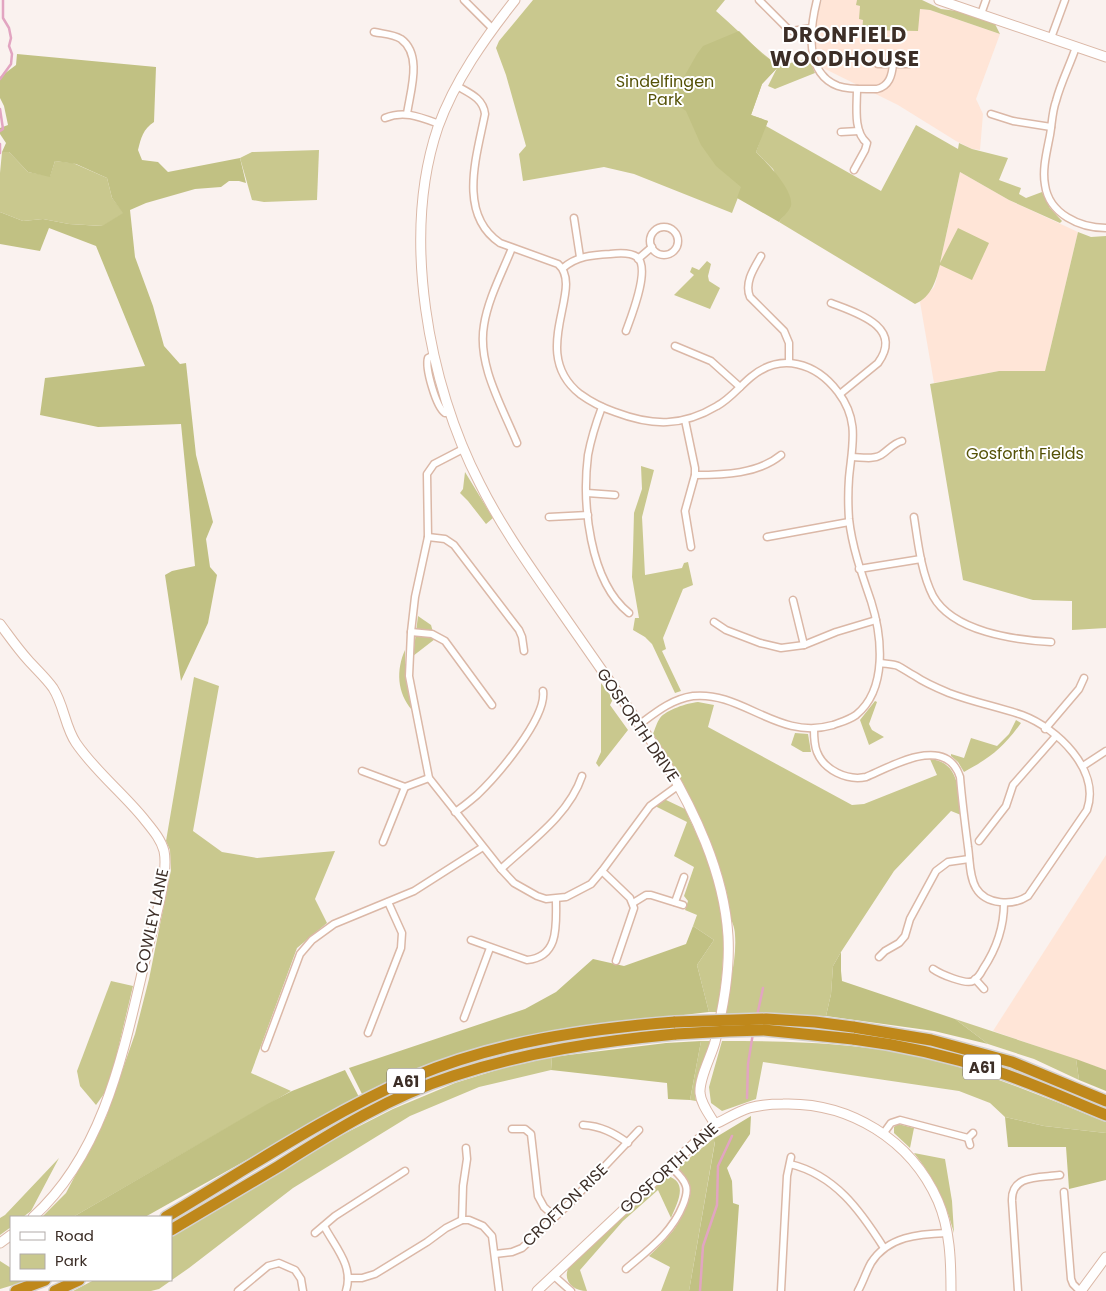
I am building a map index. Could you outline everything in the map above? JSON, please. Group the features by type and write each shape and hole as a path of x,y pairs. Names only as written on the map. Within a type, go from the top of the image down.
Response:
{"highway":[{"name":"A61","path":"172,1229 373,1110 422,1088 490,1065 571,1046 676,1028 766,1019 815,1022 895,1045 966,1062 1028,1083 1106,1115"},
{"name":"A61","path":"168,1216 326,1120 414,1077 460,1060 504,1047 594,1030 676,1028"},
{"name":"A61","path":"853,1033 931,1040 1012,1062 1106,1101"},
{"path":"16,1291 42,1281"},
{"path":"55,1291 77,1281"}],"street":[{"path":"464,0 493,30"},
{"name":"GOSFORTH DRIVE","path":"515,0 456,86 439,124 425,177 422,274 434,355 450,412 463,449 502,525 640,724 679,785 714,866 723,898 728,936 728,961 715,1041 700,1091 704,1107 715,1124"},
{"path":"759,0 788,29 792,31 812,28"},
{"path":"818,0 812,28 813,51 820,73 830,82 837,86 858,89 882,88 889,82 893,64"},
{"path":"940,0 1106,57"},
{"path":"981,14 986,0"},
{"path":"1052,38 1065,0"},
{"path":"374,32 401,40 406,44 412,55 413,71 407,114"},
{"path":"1076,46 1056,101 1044,176 1047,193 1060,211 1075,222 1085,226 1106,228"},
{"path":"878,64 909,64"},
{"path":"456,86 475,97 484,107 474,180 473,197 477,214 492,237 512,248 558,264 566,274 556,348 560,366 570,384 578,392 602,407 622,415 653,423 685,420 717,406 763,369 774,364 790,362 807,366 824,376 840,394 852,419 854,433 849,478 849,522 860,569 876,620 880,663 874,689 864,707 844,721 814,729 796,728 722,700 699,696 681,699 667,705 640,724"},
{"path":"854,170 866,146 859,131 858,89"},
{"path":"385,118 393,115 407,114 439,124"},
{"path":"991,114 1013,121 1051,127"},
{"path":"841,132 859,131"},
{"path":"574,218 580,257"},
{"path":"665,227 673,230 676,234 678,243 669,254 659,254 652,247 651,237 656,230 665,227"},
{"path":"638,259 652,247"},
{"path":"512,248 493,294 484,324 482,341 486,365 517,443"},
{"path":"563,268 580,257 630,254 638,259 641,263 641,278 626,332"},
{"path":"761,256 751,275 748,292 750,297 784,331 789,343 790,362"},
{"path":"832,303 874,322 884,338 884,352 878,363 840,394"},
{"path":"675,346 711,361 740,387"},
{"path":"602,407 588,454 588,515 595,554 601,574 618,604 629,613"},
{"path":"685,420 695,460 695,475 685,511 691,547"},
{"path":"852,457 877,457 892,444 902,441"},
{"path":"463,449 434,464 427,474 428,537 415,597 409,653 409,676 429,778 514,883 546,899 566,897 584,888 602,872 650,806 679,785"},
{"path":"695,475 720,475 751,470 765,466 781,455"},
{"path":"587,493 615,495"},
{"path":"549,517 588,515"},
{"path":"914,517 926,577 938,604 953,617 968,625 996,633 1052,642"},
{"path":"767,537 849,522"},
{"path":"428,537 445,539 454,544 518,630 522,637 524,651"},
{"path":"860,569 922,559"},
{"path":"793,600 804,645"},
{"path":"714,622 726,630 781,648 804,645 836,632 876,620"},
{"name":"COWLEY LANE","path":"0,624 27,659 54,689 76,743 129,801 156,834 160,840 165,860 163,881 154,922 112,1087 102,1114 74,1169 59,1189 33,1216"},
{"path":"411,632 432,634 445,641 492,705"},
{"path":"814,729 816,751 834,771 846,777 866,777 910,758 920,756 934,755 948,761 958,770 960,778 971,873 977,890 987,898 1004,903 1018,901 1028,896 1083,818 1090,803 1089,784 1083,766 1056,736 1022,715 948,693 898,666 880,663"},
{"path":"1045,729 1079,689 1084,678"},
{"path":"456,812 476,795 512,755 526,736 536,718 542,701 542,691"},
{"path":"979,841 1006,806 1013,785 1056,736"},
{"path":"1083,766 1106,751"},
{"path":"362,771 405,787 429,778"},
{"path":"501,869 561,811 578,788 582,776"},
{"path":"383,842 405,787"},
{"path":"265,1048 303,948 334,924 414,891 437,878 483,846"},
{"path":"879,957 884,951 899,943 905,936 910,918 936,871 948,862 969,859"},
{"path":"602,872 625,892 633,903 633,915 616,961"},
{"path":"675,902 684,877"},
{"path":"633,903 646,895 651,895 683,905"},
{"path":"471,940 527,960 542,956 552,945 554,938 556,899"},
{"path":"368,1033 401,948 402,933 388,902"},
{"path":"934,969 949,977 963,981 969,982 975,979 994,951 1004,916 1004,903"},
{"path":"464,1018 490,948"},
{"path":"975,979 984,989"},
{"name":"GOSFORTH LANE","path":"537,1291 669,1165 715,1124 756,1106 806,1104 852,1115 872,1126 902,1150 927,1180 941,1210 947,1233 952,1291"},
{"path":"883,1134 891,1123 900,1120 970,1135 970,1145"},
{"path":"583,1124 611,1131 628,1143"},
{"path":"512,1130 525,1129 530,1134 538,1196 544,1207 555,1217"},
{"name":"CROFTON RISE","path":"495,1254 512,1252 522,1248 555,1217 639,1130"},
{"path":"462,1220 463,1186 467,1159 466,1148"},
{"path":"781,1291 786,1190 791,1160 817,1174 841,1191 864,1216 884,1248"},
{"path":"626,1269 668,1232 678,1217 685,1199 687,1187 669,1165"},
{"path":"315,1233 350,1206 405,1171"},
{"path":"1018,1291 1012,1202 1013,1189 1021,1181 1060,1175"},
{"path":"1064,1192 1071,1279 1080,1291 1106,1257"},
{"path":"348,1278 362,1278 375,1274 446,1228 462,1220 476,1222 488,1230 492,1236 499,1291"},
{"path":"324,1226 346,1263 348,1278 346,1291"},
{"path":"858,1291 876,1255 884,1248 907,1236 947,1233"},
{"path":"238,1291 268,1266 279,1263 295,1270 301,1279 303,1291"},
{"path":"554,1276 571,1291"}],"shaded area":[{"path":"822,0 857,0 863,20 862,30 920,9 930,10 1000,34 976,99 983,114 980,150 972,149 956,141 898,105 821,67 815,49 816,19"},
{"path":"960,172 1009,200 1078,232 1045,371 999,371 934,383 920,302 934,287 936,281"},
{"path":"1106,855 1106,1070 993,1031"}],"green space":[{"name":"Sindelfingen Park","path":"533,0 725,0 716,11 762,53 779,66 809,58 815,73 775,89 768,86 777,68 762,84 751,115 768,121 766,126 881,191 916,125 958,149 959,143 972,149 1008,158 999,180 1021,188 1019,194 1026,198 1042,192 1050,208 1062,221 1060,223 1009,200 960,172 940,263 958,228 989,243 972,280 940,265 935,282 929,293 915,304 779,222 790,207 773,169 756,152 761,138 732,213 634,174 604,167 523,181 519,154 526,146 506,75 496,48 499,41"},
{"path":"857,0 922,0 941,9 957,11 995,24 1000,34 930,10 920,9 918,31 862,30 863,20 859,19 860,6 856,5"},
{"path":"739,31 763,55 779,66 762,84 751,115 768,121 756,152 779,177 791,200 790,208 779,222 737,198 741,187 716,166 701,145 686,111 673,102 672,98 703,46"},
{"path":"17,54 156,67 154,122 145,131 140,142 138,150 142,160 158,162 168,172 240,158 246,183 229,181 221,187 195,189 146,203 130,210 135,257 153,306 164,346 180,364 186,363 196,455 213,522 206,539 210,567 217,575 208,623 181,681 165,575 172,571 195,566 181,424 98,427 40,415 45,378 145,366 96,246 49,228 40,251 0,244 0,212 23,221 43,219 69,224 102,226 123,213 112,198 107,178 76,164 55,161 50,177 28,172 9,152 2,152 6,143 0,134 0,128 8,125 4,106 0,98 0,77 16,65"},
{"path":"319,150 317,200 264,202 252,200 240,158 252,152"},
{"path":"2,152 9,152 28,172 50,176 55,161 73,163 107,178 112,198 124,213 103,226 69,224 43,219 23,221 0,212"},
{"name":"Gosforth Fields","path":"1078,232 1091,237 1106,236 1106,628 1072,630 1072,601 1033,600 963,580 930,384 999,371 1045,371"},
{"path":"707,261 711,264 708,276 709,281 720,288 710,309 674,295 694,275 690,272 692,267 699,270"},
{"path":"641,466 654,470 642,517 645,575 682,568 684,563 688,562 693,585 683,589 663,638 666,649 662,651 681,691 675,693 652,644 633,630 635,618 639,618 632,577 634,513 642,489"},
{"path":"465,472 493,518 486,524 460,493 463,489"},
{"path":"418,616 431,625 435,639 413,656"},
{"path":"405,650 405,669 412,710 403,696 399,673"},
{"path":"194,677 219,686 193,831 222,852 257,858 335,851 315,899 327,923 297,948 251,1073 291,1091 75,1216 43,1216 66,1193 106,1117 135,1034 149,979 171,870 170,850 166,841"},
{"path":"601,683 613,699 610,705 628,730 599,767 596,763 601,752"},
{"path":"875,701 877,702 869,724 872,730 884,737 869,745 860,720"},
{"path":"698,702 714,705 708,727 852,805 864,804 937,775 930,759 940,761 947,766 956,779 961,815 951,811 894,871 833,966 831,994 826,1016 724,1014 735,945 735,932 729,913 727,894 714,852 697,811 653,734 658,721 667,712 677,707"},
{"path":"1016,720 1021,723 1002,746 982,762 964,772 958,762 951,756 951,754 964,758 971,738 997,746 1009,734"},
{"path":"795,733 808,734 811,752 803,752 791,745"},
{"path":"664,799 685,809 707,859 718,893 723,927 723,961 717,1012 709,1012 697,965 714,940 693,926 697,915 685,910 688,901 684,896 694,867 674,856 687,822 655,806"},
{"path":"693,926 714,940 697,965 709,1012 555,1030 494,1044 432,1065 362,1094 349,1068 525,1009 556,992 593,959 624,966 686,944"},
{"path":"841,952 842,981 955,1019 988,1044 934,1031 826,1016 831,994 833,966"},
{"path":"111,981 133,986 109,1087 96,1105 80,1086 77,1071"},
{"path":"955,1019 1076,1059 1079,1080 1034,1059 988,1044"},
{"path":"701,1041 710,1041 698,1079 696,1101 690,1100"},
{"path":"701,1041 690,1100 668,1099 667,1083 551,1070 552,1057 666,1043"},
{"path":"722,1041 830,1044 885,1050 938,1061 1002,1081 1106,1122 1106,1133 1044,1126 1005,1117 990,1103 959,1091 763,1062 756,1099 722,1111 711,1103 709,1087"},
{"path":"552,1057 551,1070 479,1087 410,1116 293,1188 172,1280 172,1236 326,1143 393,1109 455,1083 503,1068"},
{"path":"1076,1059 1106,1070 1106,1091 1079,1080"},
{"path":"345,1070 359,1097 147,1216 75,1216 269,1103 292,1091"},
{"path":"751,1116 750,1134 727,1168 732,1181 733,1203 739,1205 733,1291 689,1291 715,1142 713,1139"},
{"path":"1005,1117 1044,1126 1106,1133 1106,1180 1069,1189 1066,1147 1008,1147"},
{"path":"898,1124 914,1128 910,1148 894,1133 894,1127"},
{"path":"713,1139 715,1141 689,1291 661,1291 670,1267 649,1256 668,1237 685,1207 683,1183 678,1169"},
{"path":"914,1153 945,1159 952,1201 954,1233 947,1210 938,1191 928,1172"},
{"path":"59,1158 31,1211 24,1216 10,1216 10,1228 0,1235 0,1218"},
{"path":"668,1176 678,1183 680,1188 680,1194 671,1218 658,1190 623,1221 580,1270 587,1291 573,1286 567,1279 570,1265 662,1178"},
{"path":"0,1261 10,1267 10,1281 27,1281 0,1289"},
{"path":"92,1281 170,1281 159,1289 151,1291 73,1291"}],"waterway":[{"path":"0,79 11,64 12,54 9,46 11,38 9,28 3,18 3,0"},
{"path":"0,109 3,129 0,131"},
{"path":"0,144 0,153"},
{"path":"757,1016 763,988"},
{"path":"747,1098 748,1064 753,1033"},
{"path":"700,1291 703,1246 717,1205 718,1166 732,1136"}],"district":[{"name":"DRONFIELD WOODHOUSE","path":"845,46"}]}
